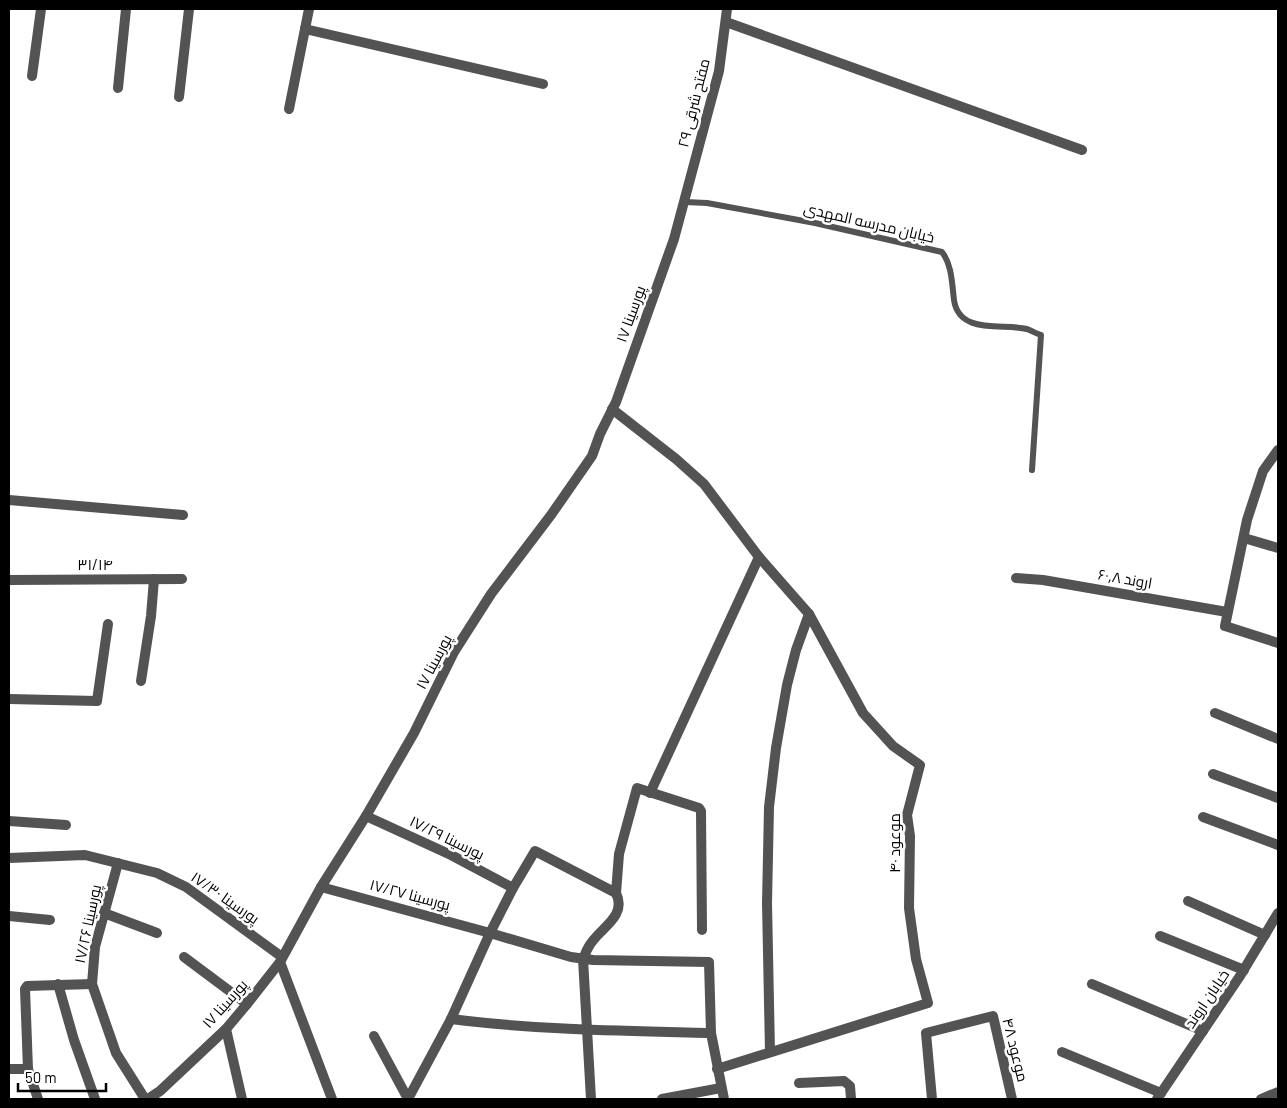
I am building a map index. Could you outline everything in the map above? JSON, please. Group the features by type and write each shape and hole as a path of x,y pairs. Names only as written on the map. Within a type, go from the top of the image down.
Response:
{"street":[{"path":"32,76 42,9"},
{"path":"118,88 126,9"},
{"path":"179,97 189,9"},
{"path":"289,109 309,9"},
{"name":"مفتح شرقی ۲۹","path":"685,202 719,71 727,9"},
{"path":"726,22 1082,150"},
{"path":"305,30 543,84"},
{"name":"پورسینا ۱۷","path":"146,1099 161,1095 226,1029 281,959 414,733 454,652 491,594 556,508 592,456 612,409 674,238 685,202"},
{"path":"612,409 661,447 704,484 759,557 809,614 796,650 787,685 768,807 767,903 770,1052 717,1069"},
{"path":"1278,450 1262,470 1247,520 1225,626 1278,643"},
{"path":"9,500 183,515"},
{"path":"1244,538 1278,548"},
{"path":"650,793 759,557"},
{"name":"اروند ۶۰٫۸","path":"1016,578 1043,580 1228,612"},
{"path":"142,682 154,579"},
{"name":"۳۱/۱۴","path":"9,580 182,579"},
{"name":"موعود ۴۰","path":"770,1052 928,1003 916,959 909,908 910,836 907,815 920,764 894,746 863,713 809,614"},
{"path":"9,698 97,701 108,624"},
{"path":"1215,713 1278,739"},
{"path":"1213,774 1278,798"},
{"path":"616,893 619,854 636,790 639,788 699,808 701,811 702,930"},
{"name":"پورسینا ۱۷/۲۹","path":"366,816 451,855 513,888"},
{"path":"1203,817 1278,845"},
{"path":"9,821 66,824"},
{"path":"408,1099 451,1019 490,933 513,888 535,851 616,893 619,898 616,916 588,947 584,959 592,1099"},
{"name":"پورسینا ۱۷/۳۰","path":"9,858 85,855 156,873 186,887 281,959"},
{"name":"پورسینا ۱۷/۲۶","path":"118,863 96,947 92,984 116,1053 146,1099"},
{"name":"پورسینا ۱۷/۲۷","path":"322,887 571,957 584,959 709,962 711,1033"},
{"path":"1188,902 1264,936"},
{"path":"104,913 157,933"},
{"name":"خیابان اروند","path":"1159,1096 1244,970 1278,913"},
{"path":"9,916 50,920"},
{"path":"1160,936 1244,970"},
{"path":"184,957 247,1004"},
{"path":"281,959 332,1099"},
{"path":"58,984 74,1040 95,1099"},
{"path":"38,1099 28,1069 25,989 27,986 92,984"},
{"path":"1092,984 1203,1030"},
{"name":"موعود ۴۸","path":"932,1099 926,1033 993,1016 1012,1099"},
{"path":"451,1019 498,1025 589,1030 711,1033 724,1099"},
{"path":"226,1029 242,1099"},
{"path":"374,1036 408,1099"},
{"path":"1062,1052 1159,1096"},
{"path":"9,1069 28,1069"},
{"path":"799,1083 844,1081 850,1086 851,1099"},
{"path":"662,1099 721,1088"},
{"path":"1260,1099 1278,1092"}],"lane":[{"name":"خیابان مدرسه المهدی","path":"685,202 707,203 815,223 942,252 948,261 955,305 960,315 974,324 1027,329 1041,336 1032,470"}]}
